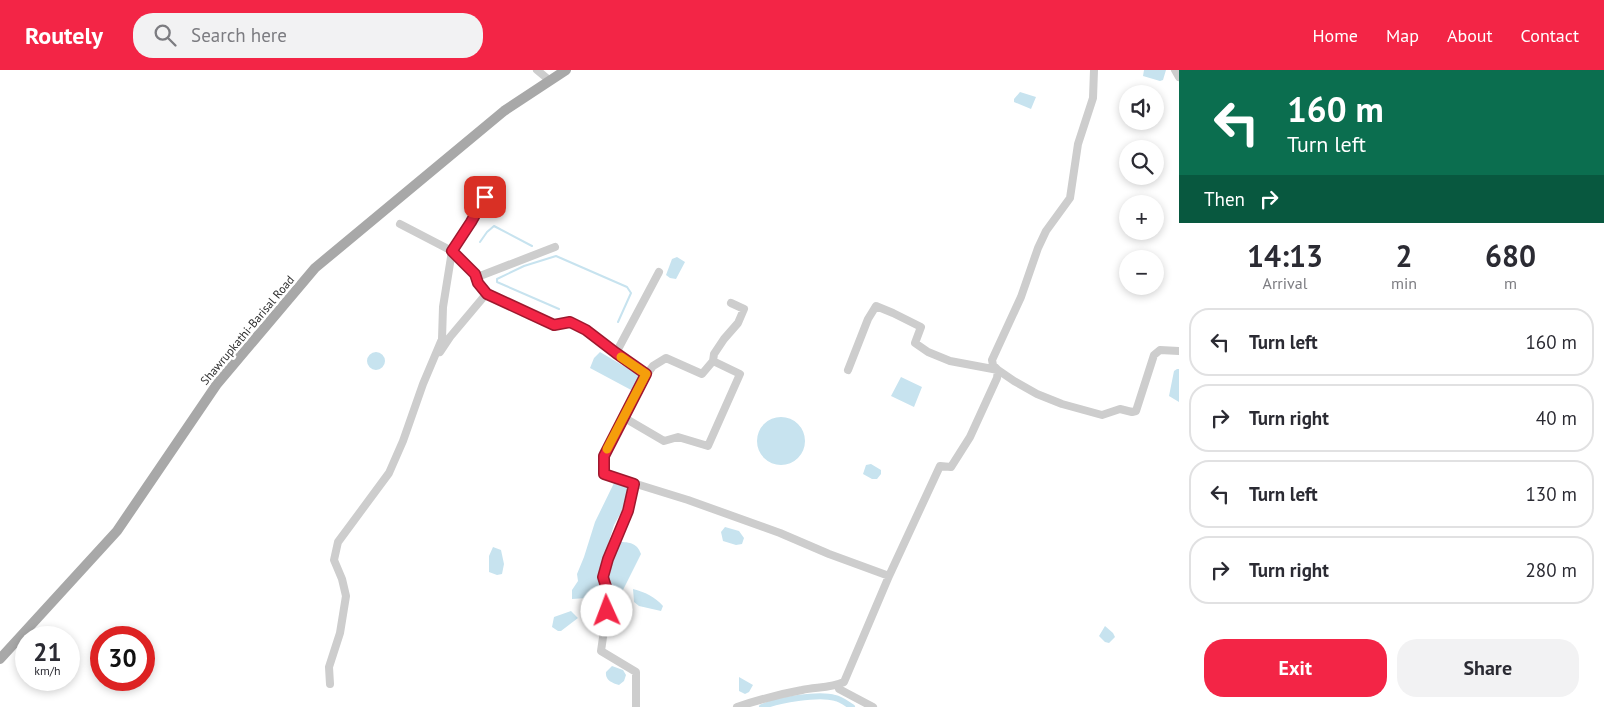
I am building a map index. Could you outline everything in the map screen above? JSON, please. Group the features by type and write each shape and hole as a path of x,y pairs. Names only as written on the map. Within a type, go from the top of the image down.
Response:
{"main road":[{"name":"Shawrupkathi-Barisal Road","path":"0,659 116,531 217,384 315,268 504,111 566,70"}],"street":[{"path":"537,70 549,80"},
{"path":"1094,70 1093,98 1078,144 1070,198 1046,231 1038,248 1021,297 992,360 993,365 1029,390 1062,404 1102,415 1120,410 1136,411 1154,355 1160,350 1179,351"},
{"path":"1176,70 1179,77"},
{"path":"330,684 329,667 340,633 346,596 342,579 334,560 338,542 389,473 403,441 423,384 442,339 443,307 452,251 485,197"},
{"path":"400,224 452,251 475,274 478,283 487,294 554,325 570,322 586,330 646,374"},
{"path":"480,276 555,246"},
{"path":"616,353 658,272"},
{"path":"432,364 450,337 487,294"},
{"path":"732,303 744,308 738,323 724,338 712,361 702,374 666,358 653,366 646,374 604,456 604,474 780,532 830,554 889,576"},
{"path":"848,370 868,319 876,306 894,312 921,327 915,343 928,352 950,361 998,370"},
{"path":"623,417 664,441 678,437 708,446 740,374 712,361"},
{"path":"737,707 757,700 838,685 844,682 889,576 940,466 951,468 970,437 997,378 998,370"},
{"path":"634,484 628,511 608,559 603,577 609,596 601,651 636,672 636,707"},
{"path":"838,685 839,689 873,707"}],"water":[{"path":"1144,70 1166,70 1163,80 1160,81 1143,76"},
{"path":"1020,92 1036,97 1031,109 1014,102 1014,99"},
{"path":"677,257 685,262 676,279 670,278 666,275 672,259"},
{"path":"376,352 382,355 385,361 382,367 376,370 370,367 367,361 370,355"},
{"path":"600,352 639,375 633,391 590,368 594,358"},
{"path":"1179,369 1179,402 1169,396 1174,371"},
{"path":"901,377 922,387 914,407 891,396"},
{"path":"776,417 786,417 798,424 805,436 805,446 798,458 786,465 776,465 768,461 761,454 757,446 757,436 761,428 768,421"},
{"path":"871,464 881,470 881,474 877,479 872,479 863,474 866,465"},
{"path":"614,483 629,488 624,507 614,525 602,564 596,606 588,603 587,598 572,599 572,590 578,581 577,574 595,522"},
{"path":"725,527 739,531 744,538 742,544 736,545 723,541 721,532"},
{"path":"617,542 635,545 641,554 622,592 615,600 609,583 608,571"},
{"path":"493,547 501,550 504,564 502,574 497,575 489,572 489,556"},
{"path":"633,589 646,593 657,600 663,606 661,611 639,606 634,602"},
{"path":"571,611 578,618 561,631 552,627 554,617"},
{"path":"1105,626 1115,637 1109,643 1099,636"},
{"path":"612,666 623,670 626,675 624,681 619,685 607,677 606,672"},
{"path":"739,677 753,685 749,692 745,694 739,691"}],"waterway":[{"path":"480,242 494,226 532,246"},
{"path":"559,309 497,282 497,279 524,266 556,256 627,287 631,293 618,322"},
{"path":"762,707 787,700 819,696 842,700 852,707"}],"slow traffic":[{"path":"607,449 646,374 621,357"}],"route":[{"path":"485,197 452,251 475,274 478,283 487,294 554,325 570,322 586,330 646,374 604,456 604,474 634,484 628,511 608,559 603,577 609,596 607,611"}]}
